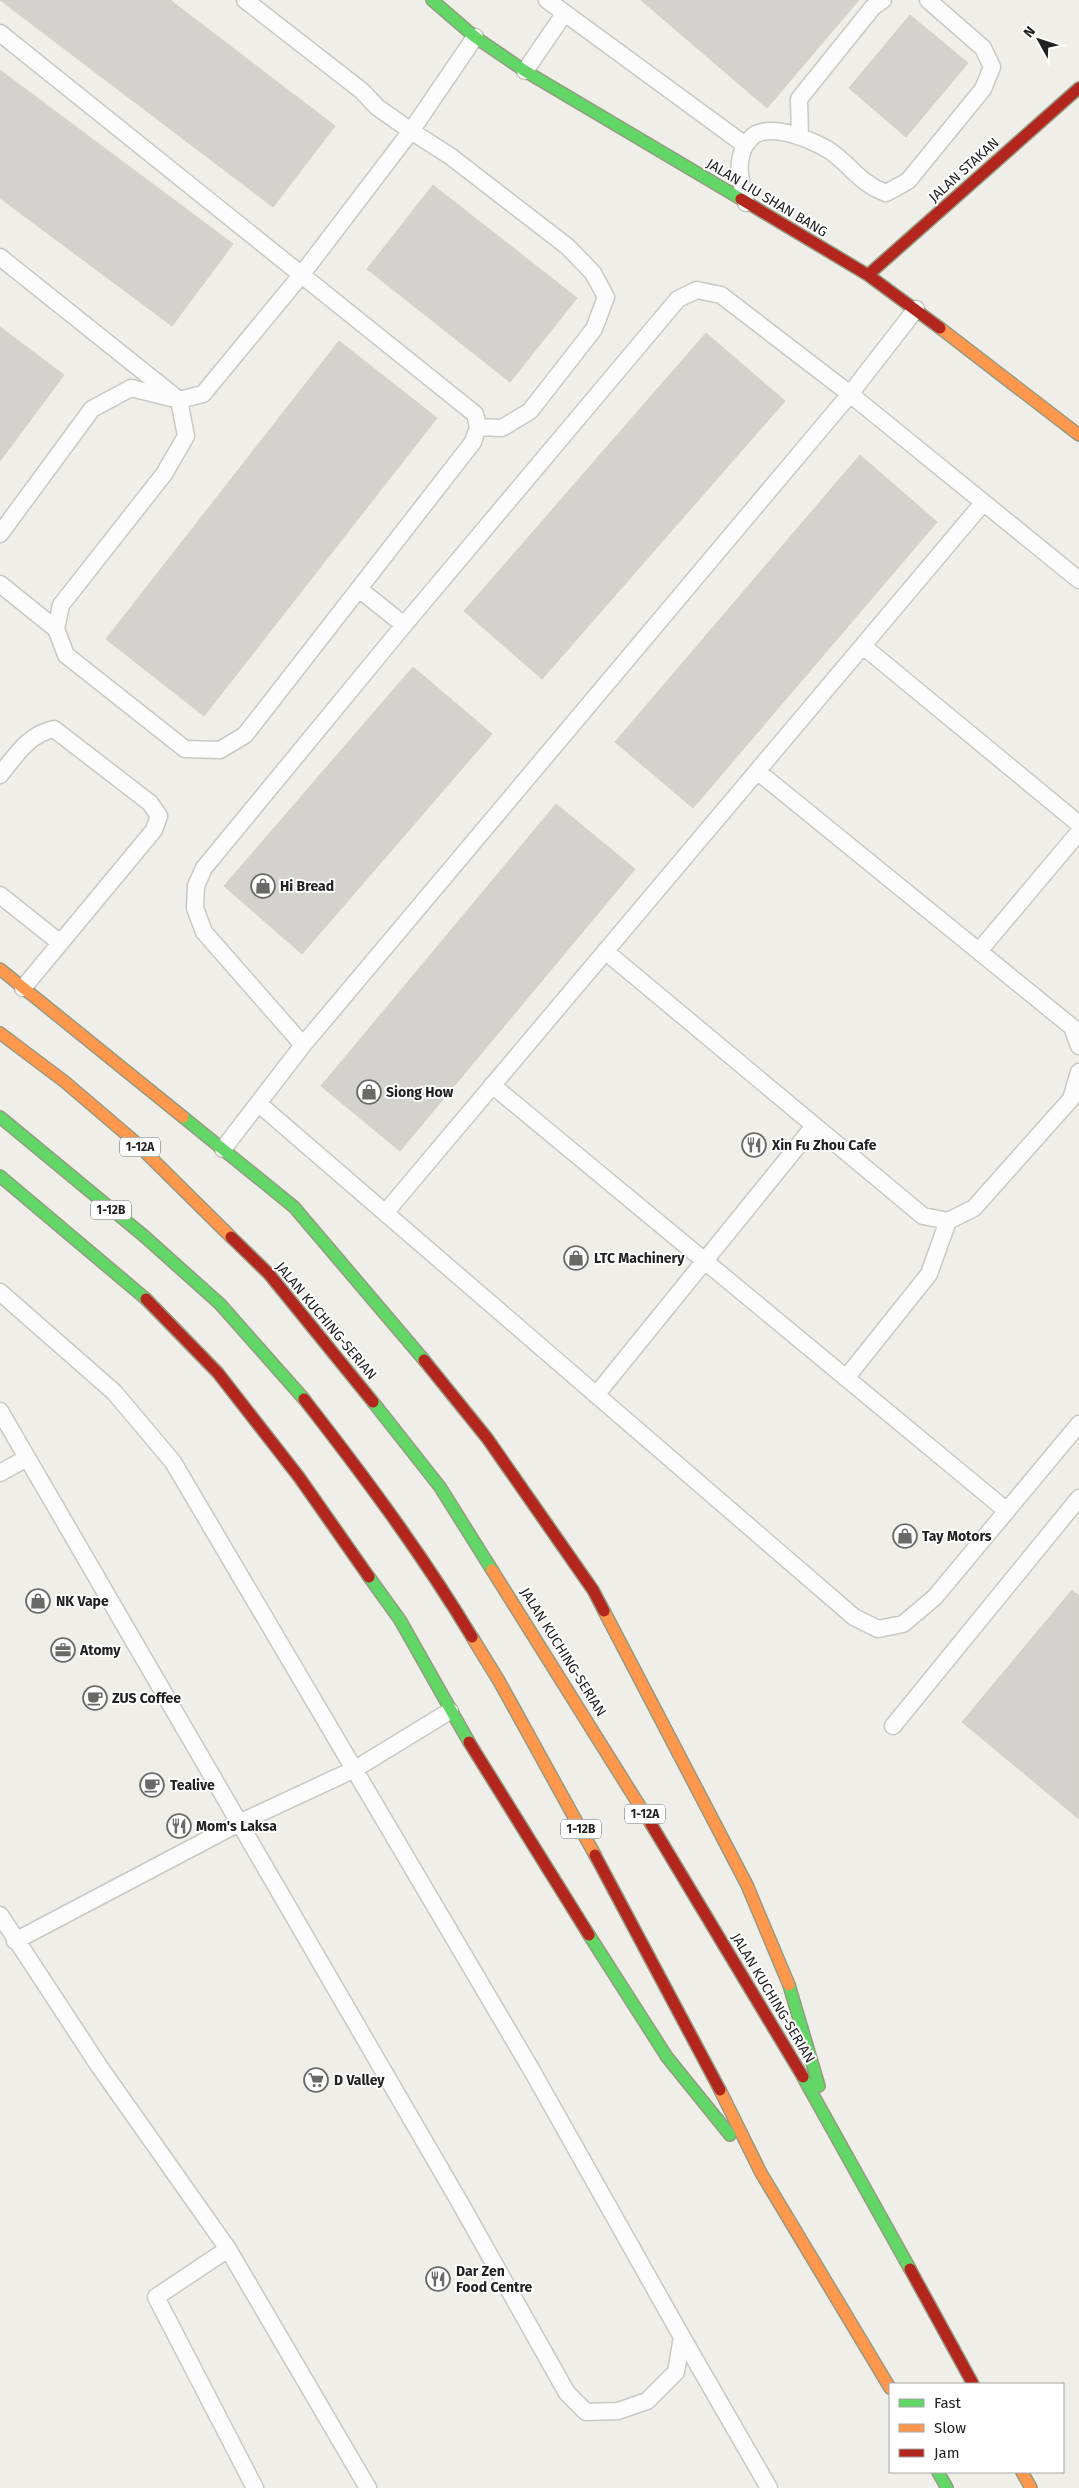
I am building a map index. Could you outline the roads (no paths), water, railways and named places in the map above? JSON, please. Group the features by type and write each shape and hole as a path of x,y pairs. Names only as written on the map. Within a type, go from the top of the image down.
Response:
{"main road":[{"name":"JALAN LIU SHAN BANG","path":"432,0 475,37 525,71 868,275 916,309 1079,434"},
{"name":"JALAN STAKAN","path":"868,275 1079,88"},
{"path":"0,969 294,1208 413,1346 487,1438 593,1590 750,1894 787,1977 832,2126"},
{"name":"JALAN KUCHING-SERIAN","path":"0,1033 65,1082 133,1140 269,1274 440,1487 614,1762 832,2126 972,2383"},
{"name":"1-12B","path":"0,1117 144,1236 220,1304 304,1399 389,1510 440,1584 499,1681 637,1930 700,2050 761,2173 889,2386"},
{"path":"0,1176 143,1296 218,1373 299,1478 400,1620 450,1711 535,1850 667,2057 761,2173"},
{"path":"939,2473 947,2488"},
{"path":"1023,2473 1031,2488"}],"lane":[{"path":"245,0 362,91 377,107 410,131 450,156 568,247 593,274 606,296 594,328 530,411 502,428 478,427"},
{"path":"547,0 745,145"},
{"path":"800,137 799,99 874,7 882,0"},
{"path":"746,203 738,172 739,158 745,145 756,134 772,132 800,137 828,150 869,186 886,193 908,181 983,89 992,67 983,48 928,0"},
{"path":"525,71 564,14"},
{"path":"0,33 475,414 478,427 473,442 244,735 220,750 185,749 66,656 56,629 60,605 164,474 186,436 179,400 0,257"},
{"path":"0,534 92,409 132,388 179,400 203,394 302,274 410,131 475,37"},
{"path":"303,1045 204,932 195,908 196,886 204,868 404,625 678,298 698,290 721,296 850,394 1079,580"},
{"path":"222,1149 259,1104 303,1045 850,394 916,309"},
{"path":"385,1213 983,503"},
{"path":"0,584 56,629"},
{"path":"359,589 404,625"},
{"path":"863,646 1079,824"},
{"path":"0,775 26,742 42,731 54,729 150,802 159,816 154,830 59,942 23,988"},
{"path":"757,771 1072,1027 1079,1046"},
{"path":"979,951 1079,832"},
{"path":"0,895 59,942"},
{"path":"605,952 923,1216 948,1221 974,1208 1071,1099 1079,1072"},
{"path":"492,1085 1007,1511"},
{"path":"259,1104 854,1617 878,1629 903,1624 935,1597 1079,1424"},
{"path":"596,1395 814,1126"},
{"path":"846,1378 929,1274 948,1221"},
{"path":"0,1292 114,1392 173,1462 531,2069 769,2488"},
{"path":"0,1411 459,2201 567,2393 586,2412 618,2410 647,2401 676,2372 682,2337"},
{"path":"0,1473 27,1458"},
{"path":"893,1726 1079,1498"},
{"path":"15,1940 239,1823 354,1769 450,1711"},
{"path":"0,1915 99,2066 228,2249 368,2488"},
{"path":"228,2249 156,2297 255,2488"}],"place":[{"name":"Hi Bread","path":"263,886"},
{"name":"Siong How","path":"369,1092"},
{"name":"Xin Fu Zhou Cafe","path":"754,1145"},
{"name":"LTC Machinery","path":"576,1258"},
{"name":"Tay Motors","path":"905,1536"},
{"name":"NK Vape","path":"38,1601"},
{"name":"Atomy","path":"63,1650"},
{"name":"ZUS Coffee","path":"95,1698"},
{"name":"Tealive","path":"152,1785"},
{"name":"Mom's Laksa","path":"179,1826"},
{"name":"D Valley","path":"316,2080"},
{"name":"Dar Zen Food Centre","path":"438,2279"}]}
